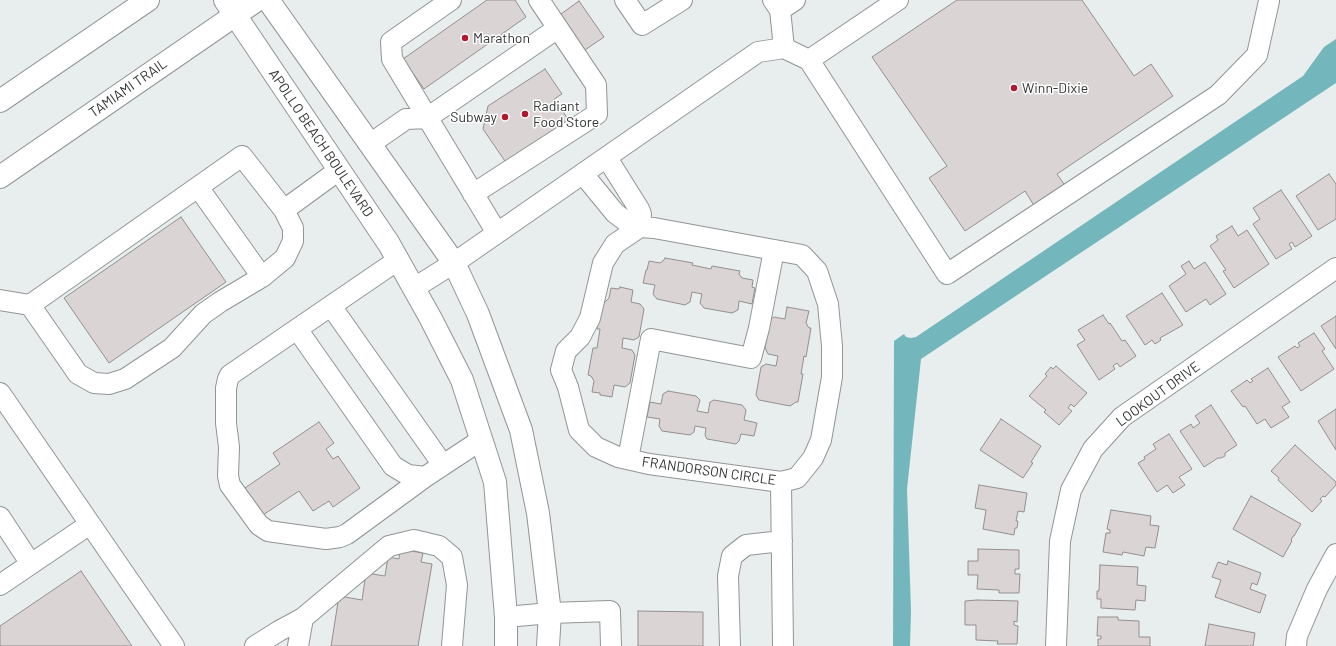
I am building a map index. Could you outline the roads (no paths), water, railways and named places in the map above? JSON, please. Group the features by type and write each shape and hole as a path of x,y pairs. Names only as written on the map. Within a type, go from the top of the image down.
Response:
{"main road":[{"path":"0,101 130,7 148,0"},
{"name":"TAMIAMI TRAIL","path":"0,177 230,8 257,0"},
{"path":"268,0 454,263 478,314 522,430 538,513 550,613 548,646"},
{"name":"APOLLO BEACH BOULEVARD","path":"230,8 389,244 431,319 462,380 495,482 506,617 506,646"}],"street":[{"path":"450,0 391,42 392,59 497,233"},
{"path":"473,194 597,114 596,85 539,0"},
{"path":"625,0 642,25 682,0"},
{"path":"809,60 898,0"},
{"path":"414,288 454,263 758,52 784,48 809,60 947,274 1218,95 1257,55 1268,0"},
{"path":"783,3 784,48"},
{"path":"370,144 406,120 428,118 558,28"},
{"path":"0,300 30,305 242,156 284,210 293,228 293,241 285,258 262,277 203,314 172,348 125,379 109,384 94,384 78,374 30,305"},
{"path":"607,158 641,214 640,227"},
{"path":"284,210 339,170"},
{"name":"FRANDORSON CIRCLE","path":"583,174 616,213 626,222 640,227 654,228 802,255 817,271 828,304 832,346 832,378 822,440 813,458 797,478 781,482 649,464 618,457 596,446 579,430 568,387 561,370 566,351 580,337 590,318 603,263 615,244 640,227"},
{"path":"198,187 262,277"},
{"path":"628,459 651,339 751,358 759,328 774,250"},
{"path":"398,260 230,375 226,388 226,423 229,447 228,476 230,485 259,526 268,531 326,539 347,534 425,477 481,440"},
{"name":"LOOKOUT DRIVE","path":"1056,646 1060,541 1071,490 1093,449 1122,417 1336,268"},
{"path":"331,306 443,465"},
{"path":"297,329 393,466 408,475 425,477"},
{"path":"0,393 174,646"},
{"path":"781,482 783,646"},
{"path":"0,517 31,564"},
{"path":"0,585 90,524"},
{"path":"255,646 278,631 303,618 389,546 414,540 439,546 452,557 457,585 452,646"},
{"path":"730,646 728,576 732,556 746,545 782,541"},
{"path":"1296,646 1297,636 1317,589 1336,554"},
{"path":"506,617 550,613 610,611 611,646"},
{"path":"298,646 303,618"}],"water":[{"path":"1336,39 1336,83 921,359 907,489 911,611 910,646 893,646 894,341 904,334 906,337 916,337 1303,76 1324,47"}],"place":[{"name":"Marathon","path":"465,38"},
{"name":"Winn-Dixie","path":"1014,88"},
{"name":"Radiant Food Store","path":"525,114"},
{"name":"Subway","path":"505,117"}]}
